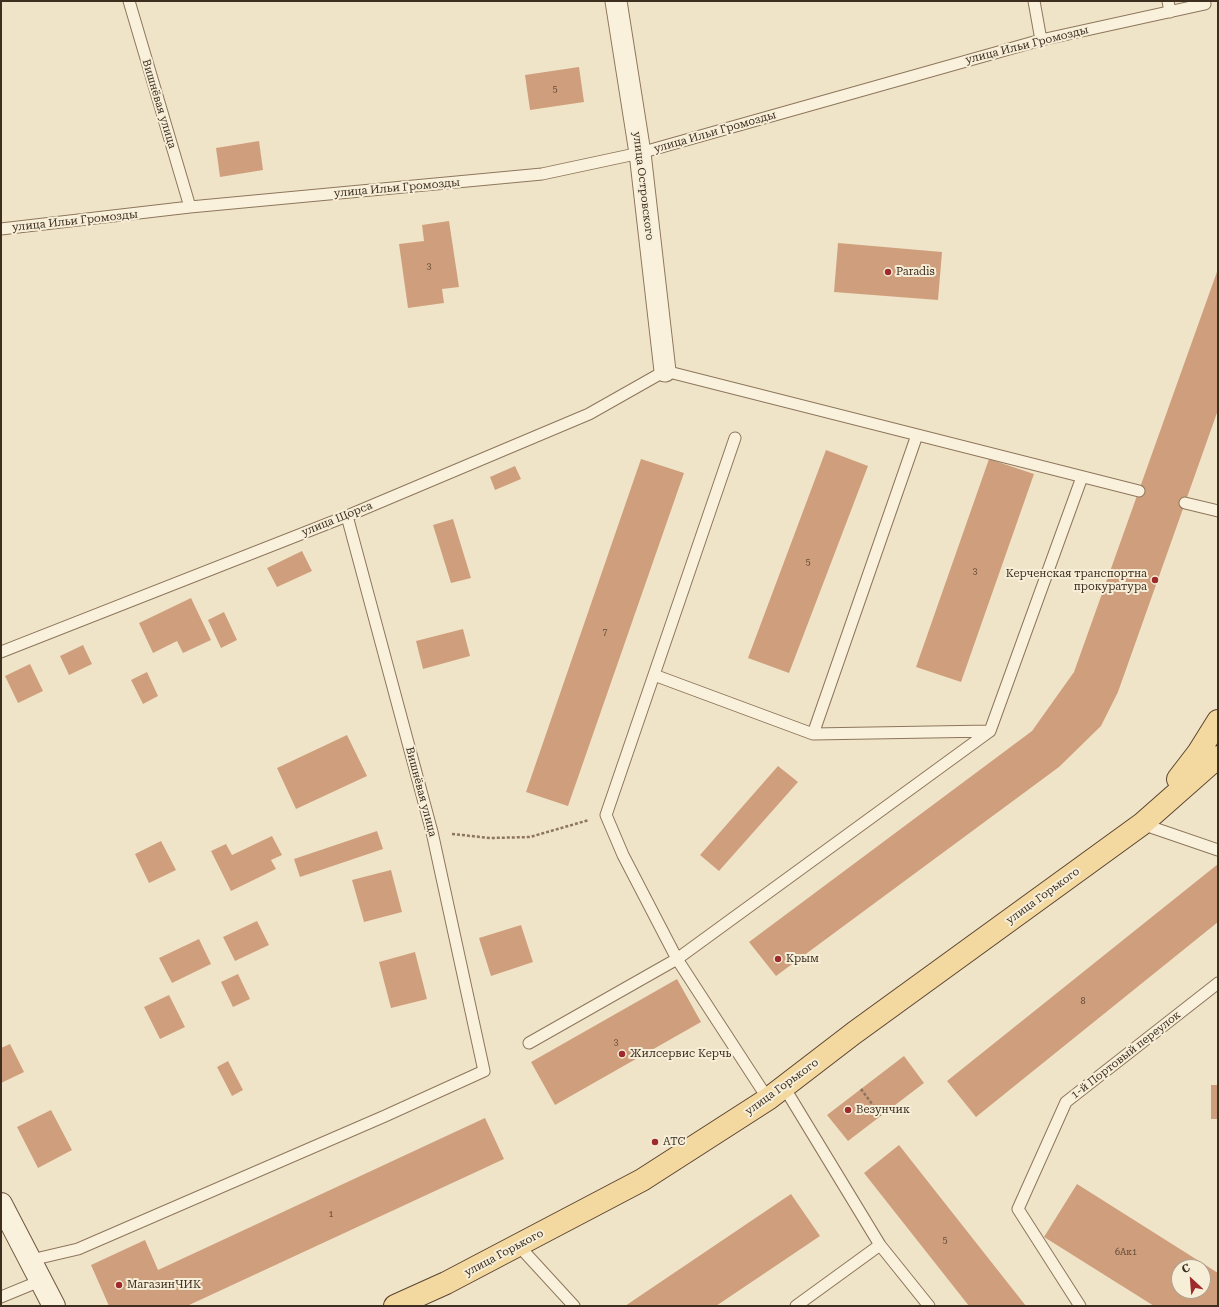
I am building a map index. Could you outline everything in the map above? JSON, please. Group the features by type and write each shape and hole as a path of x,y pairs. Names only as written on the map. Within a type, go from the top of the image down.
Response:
{"main road":[{"name":"улица Горького","path":"1142,824 1198,753 1218,721"},
{"name":"улица Горького","path":"395,1306 446,1283 642,1180 776,1093 861,1029 1142,824 1218,757"},
{"path":"1,1204 54,1306"}],"street":[{"name":"улица Островского","path":"616,1 640,154 665,371"}],"lane":[{"name":"Вишнёвая улица","path":"129,1 190,208"},
{"path":"1034,1 1041,40"},
{"name":"улица Ильи Громозды","path":"1,229 190,208 542,174 640,154 1041,40 1169,6 1205,4"},
{"path":"665,371 1139,492"},
{"name":"улица Щорса","path":"1,652 347,516 589,414 665,371"},
{"path":"813,734 917,435"},
{"path":"735,438 606,815 623,855 677,959 776,1093 880,1245 929,1306"},
{"path":"529,1043 677,959 990,731 1082,477"},
{"path":"1185,503 1218,511"},
{"name":"Вишнёвая улица","path":"31,1260 78,1249 385,1116 484,1070 432,832 347,516"},
{"path":"654,675 813,734 990,731"},
{"path":"1142,824 1218,850"},
{"name":"1-й Портовый переулок","path":"1080,1306 1018,1209 1066,1102 1218,984"},
{"path":"518,1245 574,1306"},
{"path":"796,1306 880,1245"},
{"path":"1,1296 40,1281"}],"path":[{"path":"432,832 490,838 530,837 606,815"},
{"path":"861,1089 881,1116"}],"building":[{"path":"579,67 584,102 530,110 525,75"},
{"path":"259,141 263,170 220,177 216,148"},
{"path":"449,221 459,287 442,289 444,303 408,308 399,244 424,241 422,225"},
{"name":"Paradis","path":"838,243 942,252 938,300 834,292"},
{"path":"1218,269 1218,410 1118,692 1101,726 1059,767 776,976 749,942 1032,731 1074,672"},
{"path":"826,450 868,466 789,673 748,658"},
{"path":"641,459 684,473 568,806 526,792"},
{"path":"989,459 1034,474 961,682 916,667"},
{"path":"515,466 521,479 495,490 490,477"},
{"path":"453,519 471,578 451,583 433,525"},
{"path":"302,551 312,571 277,587 267,568"},
{"path":"191,598 211,640 183,653 177,641 153,653 139,623"},
{"path":"224,612 237,640 221,648 208,620"},
{"path":"463,629 470,656 423,669 416,641"},
{"path":"83,645 92,664 69,675 60,656"},
{"path":"30,664 43,691 18,703 5,676"},
{"path":"147,672 158,696 143,704 131,680"},
{"path":"347,735 367,776 296,809 277,768"},
{"path":"778,766 798,782 719,871 700,855"},
{"path":"377,831 383,849 300,877 294,859"},
{"path":"272,836 282,855 271,860 276,869 231,891 211,851 226,844 232,855"},
{"path":"161,841 176,870 149,883 135,854"},
{"path":"1218,864 1218,922 976,1117 947,1081"},
{"path":"391,870 402,912 364,922 352,880"},
{"path":"257,921 269,945 235,961 223,937"},
{"path":"521,925 533,962 491,976 479,938"},
{"path":"199,939 211,964 172,983 159,958"},
{"path":"415,952 427,999 391,1008 379,962"},
{"path":"238,974 250,999 233,1007 221,982"},
{"path":"677,979 701,1022 555,1105 531,1062"},
{"path":"169,995 185,1027 160,1039 144,1007"},
{"path":"10,1044 24,1072 1,1083 1,1048"},
{"path":"904,1056 924,1083 848,1141 827,1115"},
{"path":"228,1061 243,1090 232,1096 217,1067"},
{"path":"1211,1085 1218,1085 1218,1119 1211,1119"},
{"path":"51,1110 72,1150 38,1168 17,1127"},
{"path":"485,1118 504,1159 187,1306 109,1306 91,1265 145,1240 158,1270"},
{"path":"899,1145 1026,1306 969,1306 864,1173"},
{"path":"1077,1184 1196,1259 1171,1259 1171,1299 1211,1299 1211,1269 1218,1273 1218,1306 1154,1306 1044,1237"},
{"path":"791,1194 820,1236 716,1306 625,1306"}],"place":[{"name":"Paradis","path":"888,272"},
{"name":"Керченская транспортна прокуратура","path":"1155,580"},
{"name":"Крым","path":"778,959"},
{"name":"Жилсервис Керчь","path":"622,1054"},
{"name":"Везунчик","path":"848,1110"},
{"name":"АТС","path":"655,1142"},
{"name":"МагазинЧИК","path":"119,1285"}]}
